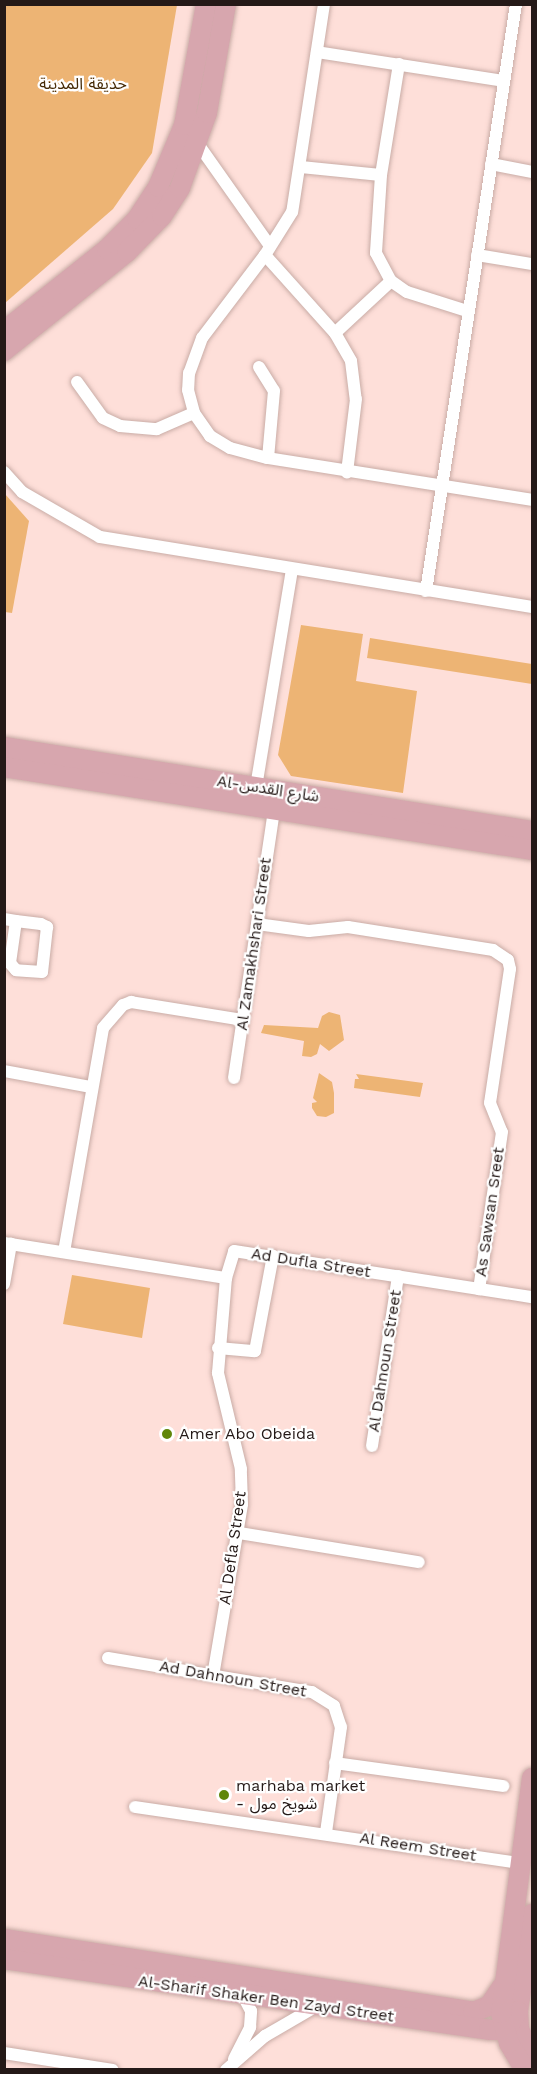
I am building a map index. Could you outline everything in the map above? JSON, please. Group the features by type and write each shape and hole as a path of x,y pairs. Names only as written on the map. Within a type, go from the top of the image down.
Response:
{"main road":[{"path":"4,331 107,249 137,219 158,187 184,125 206,4"},
{"path":"4,351 127,252 162,216 180,188 198,144 226,4"},
{"name":"Al-شارع القدس","path":"4,747 34,761 274,810 372,815 532,831"},
{"name":"Al-شارع القدس","path":"4,767 34,761 256,787 372,815"},
{"name":"Al-شارع القدس","path":"394,818 532,850"},
{"path":"525,2061 506,2030 501,2013 516,1862 532,1778"},
{"path":"525,2061 518,2011 532,1914"},
{"name":"Al-Sharif Shaker Ben Zayd Street","path":"4,1939 473,2012 489,2006 502,1987"},
{"name":"Al-Sharif Shaker Ben Zayd Street","path":"4,1959 425,2023 506,2030"},
{"path":"131,1979 135,1959"},
{"path":"506,2030 518,2011"},
{"path":"425,2023 494,2041 525,2061"}],"street":[{"path":"324,4 301,167 292,212 267,251 202,338 193,356 188,390 194,413 210,436 230,448 268,458 532,500"},
{"path":"426,591 466,311 477,255 516,4"},
{"path":"317,52 504,81"},
{"path":"399,64 381,175 376,253 391,281 425,300 466,311"},
{"path":"198,144 267,251 335,333 356,375 347,472"},
{"path":"491,165 532,172"},
{"path":"301,167 381,175"},
{"path":"477,255 532,264"},
{"path":"335,333 391,281"},
{"path":"259,367 274,391 268,458"},
{"path":"77,382 103,418 120,426 157,429 194,413"},
{"path":"4,472 22,492 100,537 292,570 532,607"},
{"path":"256,787 292,570"},
{"name":"Al Zamakhshari Street","path":"234,1078 274,810"},
{"path":"10,920 48,927 42,972 12,968 10,920"},
{"name":"As Sawsan Sreet","path":"257,924 309,931 348,927 493,950 503,955 510,969 490,1103 502,1132 479,1289"},
{"path":"64,1252 100,1032 127,1002 243,1020"},
{"path":"4,1071 90,1087"},
{"path":"4,1284 8,1243 226,1278"},
{"name":"Ad Dufla Street","path":"226,1278 232,1252 273,1256 532,1297"},
{"path":"218,1348 255,1351 273,1256"},
{"name":"Al Dahnoun Street","path":"372,1446 398,1276"},
{"name":"Al Defla Street","path":"213,1676 238,1533 241,1469 218,1373 218,1348 226,1278"},
{"path":"238,1533 419,1562"},
{"name":"Ad Dahnoun Street","path":"108,1658 312,1692 334,1706 340,1727 326,1832"},
{"path":"335,1763 503,1786"},
{"name":"Al Reem Street","path":"135,1807 326,1832 516,1862"},
{"path":"229,2068 250,2027 251,2011 243,1996"},
{"path":"229,2068 265,2036 315,2007"},
{"path":"4,2053 113,2070"}],"green space":[{"name":"حديقة المدينة","path":"5,4 177,5 152,153 113,209 5,303"},
{"path":"5,494 29,521 12,613 5,612"},
{"path":"301,625 363,634 356,681 417,691 403,793 291,776 278,755"},
{"path":"370,638 532,664 532,684 367,658"},
{"path":"329,1012 340,1015 344,1040 329,1051 320,1044 317,1054 311,1057 302,1056 304,1041 261,1033 264,1025 318,1028 322,1016"},
{"path":"319,1073 332,1082 334,1093 334,1113 326,1117 317,1116 312,1108 312,1103 317,1102 313,1098"},
{"path":"356,1074 423,1083 420,1097 354,1088 355,1079 359,1079"},
{"path":"72,1275 150,1288 142,1338 63,1324"}],"place":[{"name":"Amer Abo Obeida","path":"167,1434"},
{"name":"marhaba market - شويخ مول","path":"224,1795"}]}
